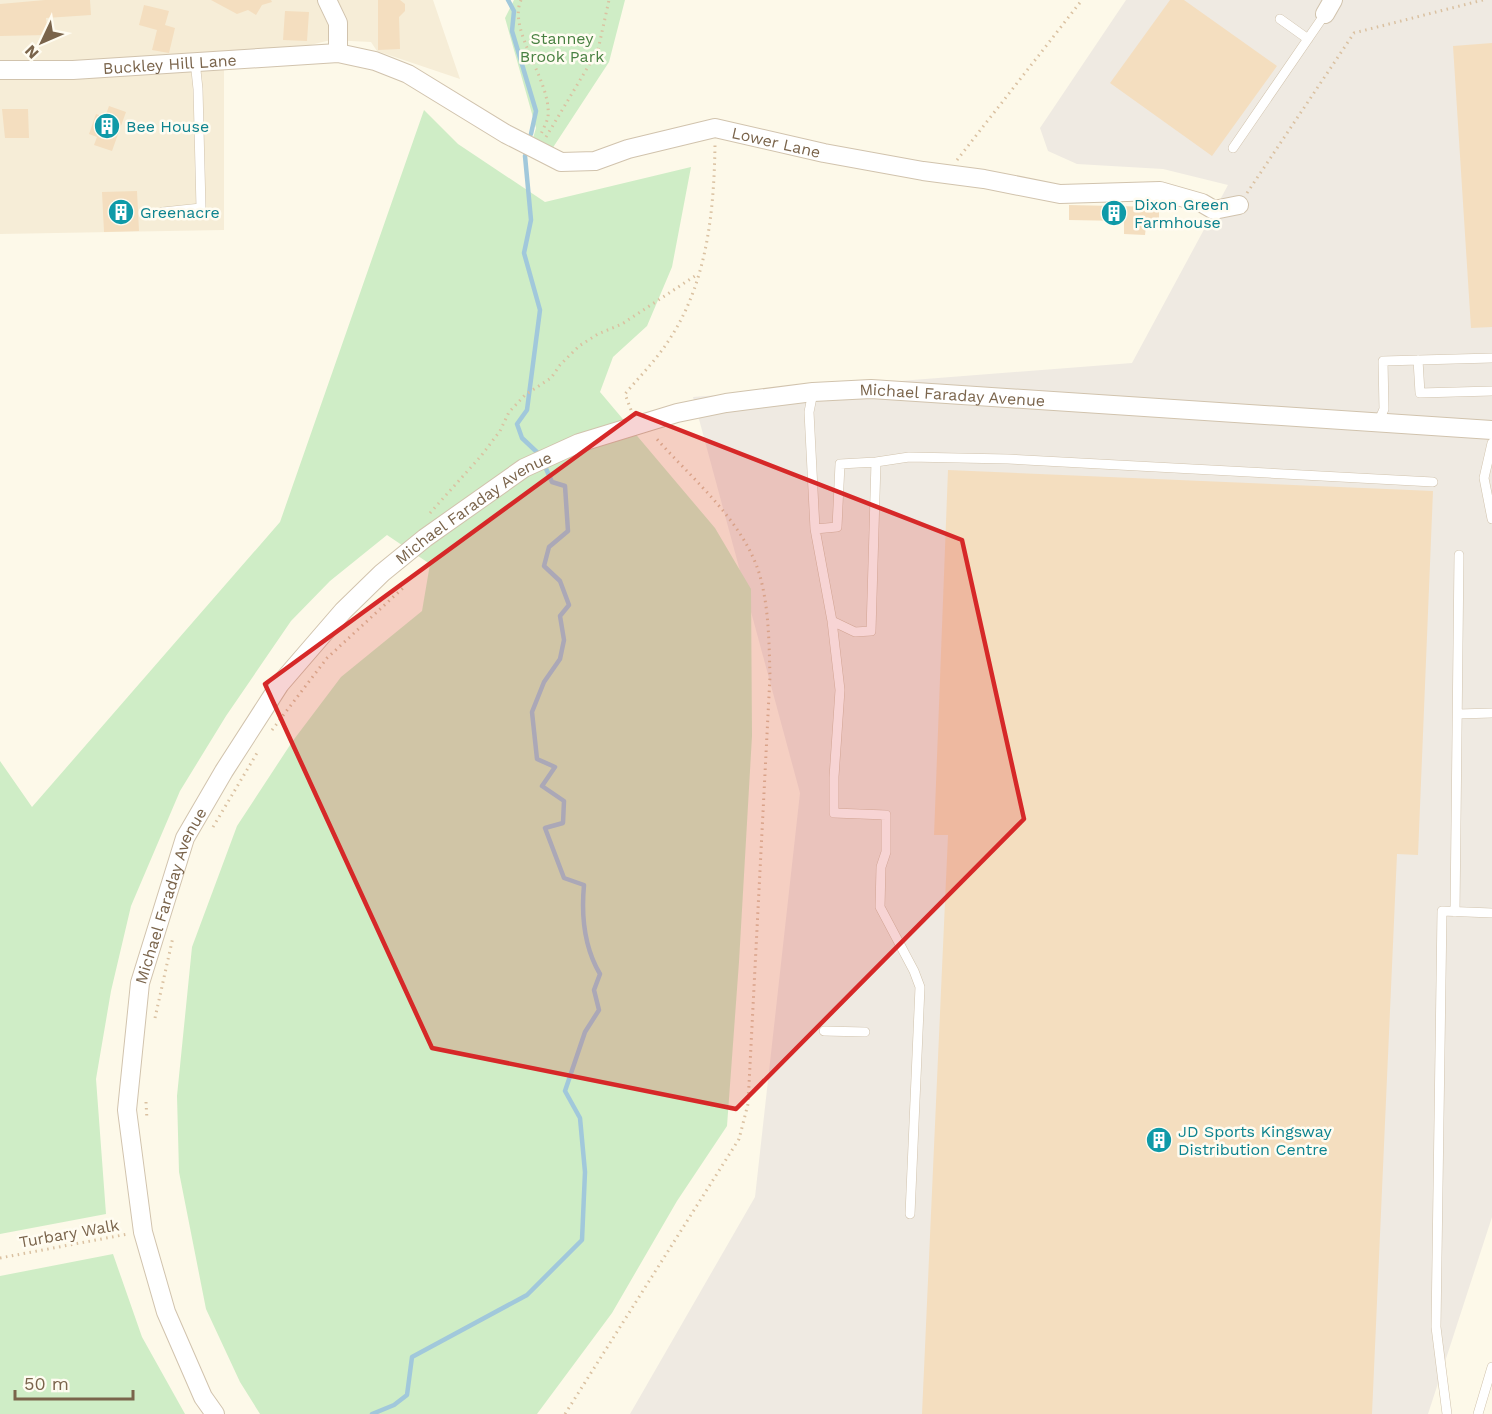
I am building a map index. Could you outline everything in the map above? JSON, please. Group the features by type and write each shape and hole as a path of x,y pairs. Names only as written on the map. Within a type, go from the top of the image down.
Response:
{"street":[{"path":"327,0 338,22 338,53"},
{"name":"Buckley Hill Lane","path":"0,70 73,70 338,53"},
{"name":"Lower Lane","path":"338,53 375,61 408,74 535,150 561,162 595,161 628,149 716,128 824,153 984,178 1060,194 1160,191 1202,203 1215,210 1239,205"},
{"name":"Michael Faraday Avenue","path":"215,1414 203,1397 166,1312 143,1232 127,1110 140,983 185,838 224,771 280,684 342,611 382,573 457,513 549,454 642,423 726,404 813,392 882,390 1492,430"}],"lane":[{"path":"1233,148 1329,7"},
{"path":"1280,19 1308,39"},
{"path":"163,212 201,208 198,89 195,61"},
{"path":"1378,423 1384,409 1383,361 1492,358"},
{"path":"1418,360 1419,393 1492,391"},
{"path":"813,392 809,412 815,529 832,621 840,690 834,813 886,815 886,852 881,867 880,907 920,987 910,1214"},
{"path":"1492,443 1484,478 1492,519"},
{"path":"815,529 837,527 840,464 909,457 1008,459 1433,482"},
{"path":"832,621 855,632 871,631 876,462"},
{"path":"1455,912 1459,555"},
{"path":"1459,714 1492,713"},
{"path":"1447,1414 1436,1327 1442,911 1492,913"},
{"path":"824,1031 866,1032"},
{"path":"1479,1414 1492,1366"}],"path":[{"path":"521,0 520,29 542,79 548,117 535,150"},
{"path":"535,150 552,130 571,92 598,50 609,0"},
{"path":"949,174 962,149 1042,53 1082,0"},
{"path":"1239,205 1354,33 1483,0"},
{"path":"565,1414 740,1139 748,1104 770,676 768,615 759,575 743,538 642,423 629,407 625,394 669,341 695,292 710,225 716,128"},
{"path":"426,517 482,456 500,431 509,412 525,395 551,378 579,346 598,334 622,324 699,273"},
{"path":"268,735 327,658 403,588 382,573"},
{"path":"208,834 262,745"},
{"path":"154,1025 174,934"},
{"path":"146,1093 147,1125"},
{"name":"Turbary Walk","path":"0,1258 143,1232"}],"highlighted area":[{"path":"636,413 962,540 1024,819 736,1109 432,1048 265,684"}],"shaded area":[{"path":"0,0 433,0 460,79 377,51 371,42 331,40 310,45 224,53 224,230 0,234"},
{"path":"1126,0 1492,0 1492,1217 1428,1414 630,1414 755,1197 800,793 693,397 1132,363 1228,185 1163,169 1077,164 1048,151 1040,128"}],"green space":[{"name":"Stanney Brook Park","path":"514,0 625,0 609,62 552,149 531,145 536,128 505,18"},
{"path":"424,110 458,144 545,202 691,167 672,267 647,326 613,357 600,392 715,528 751,589 752,736 727,1126 677,1201 612,1313 537,1414 260,1414 240,1382 206,1309 179,1172 177,1096 192,947 237,826 292,742 341,677 422,611 430,564 387,535 330,581 291,621 226,716 180,791 131,906 111,991 96,1079 106,1214 0,1234 0,761 32,807 280,522"},
{"path":"113,1254 142,1337 185,1414 0,1414 0,1276"}],"building":[{"path":"45,0 90,0 91,15 46,18 48,35 0,36 0,4"},
{"path":"211,0 271,0 272,2 262,5 256,15 248,10 237,14"},
{"path":"378,0 400,0 405,4 405,11 399,17 400,49 378,50"},
{"path":"1170,0 1184,0 1277,66 1212,156 1110,83"},
{"path":"144,5 169,11 165,25 175,28 169,53 152,50 157,30 139,25"},
{"path":"285,11 309,12 307,41 283,40"},
{"path":"1492,43 1492,327 1471,328 1453,46"},
{"name":"Bee House","path":"109,106 126,112 112,151 94,145 97,137 89,134 96,114 105,117"},
{"path":"2,109 28,109 29,138 5,138"},
{"name":"Greenacre","path":"137,191 139,231 104,232 102,192"},
{"name":"Dixon Green Farmhouse","path":"1069,205 1159,207 1159,227 1146,227 1145,235 1124,234 1124,221 1069,220"},
{"path":"948,470 1433,491 1418,855 1397,854 1372,1414 922,1414 948,835 934,835"}],"waterway":[{"path":"508,0 514,11 512,31 536,111 531,134"},
{"path":"525,156 531,220 524,253 540,310 527,410 517,424 522,438 540,455"},
{"path":"372,1414 394,1405 407,1395 412,1357 527,1295 582,1240 585,1172 580,1118 565,1091 585,1032 599,1010 594,990 600,974 590,953 585,931 584,885 564,878 545,828 563,823 564,801 542,786 555,767 537,759 532,712 544,682 560,659 564,640 560,616 569,605 560,581 544,566 549,547 568,531 565,486 552,482 543,462"}],"place":[{"name":"Bee House","path":"107,126"},
{"name":"Greenacre","path":"121,212"},
{"name":"Dixon Green Farmhouse","path":"1114,213"},
{"name":"JD Sports Kingsway Distribution Centre","path":"1159,1140"}]}
